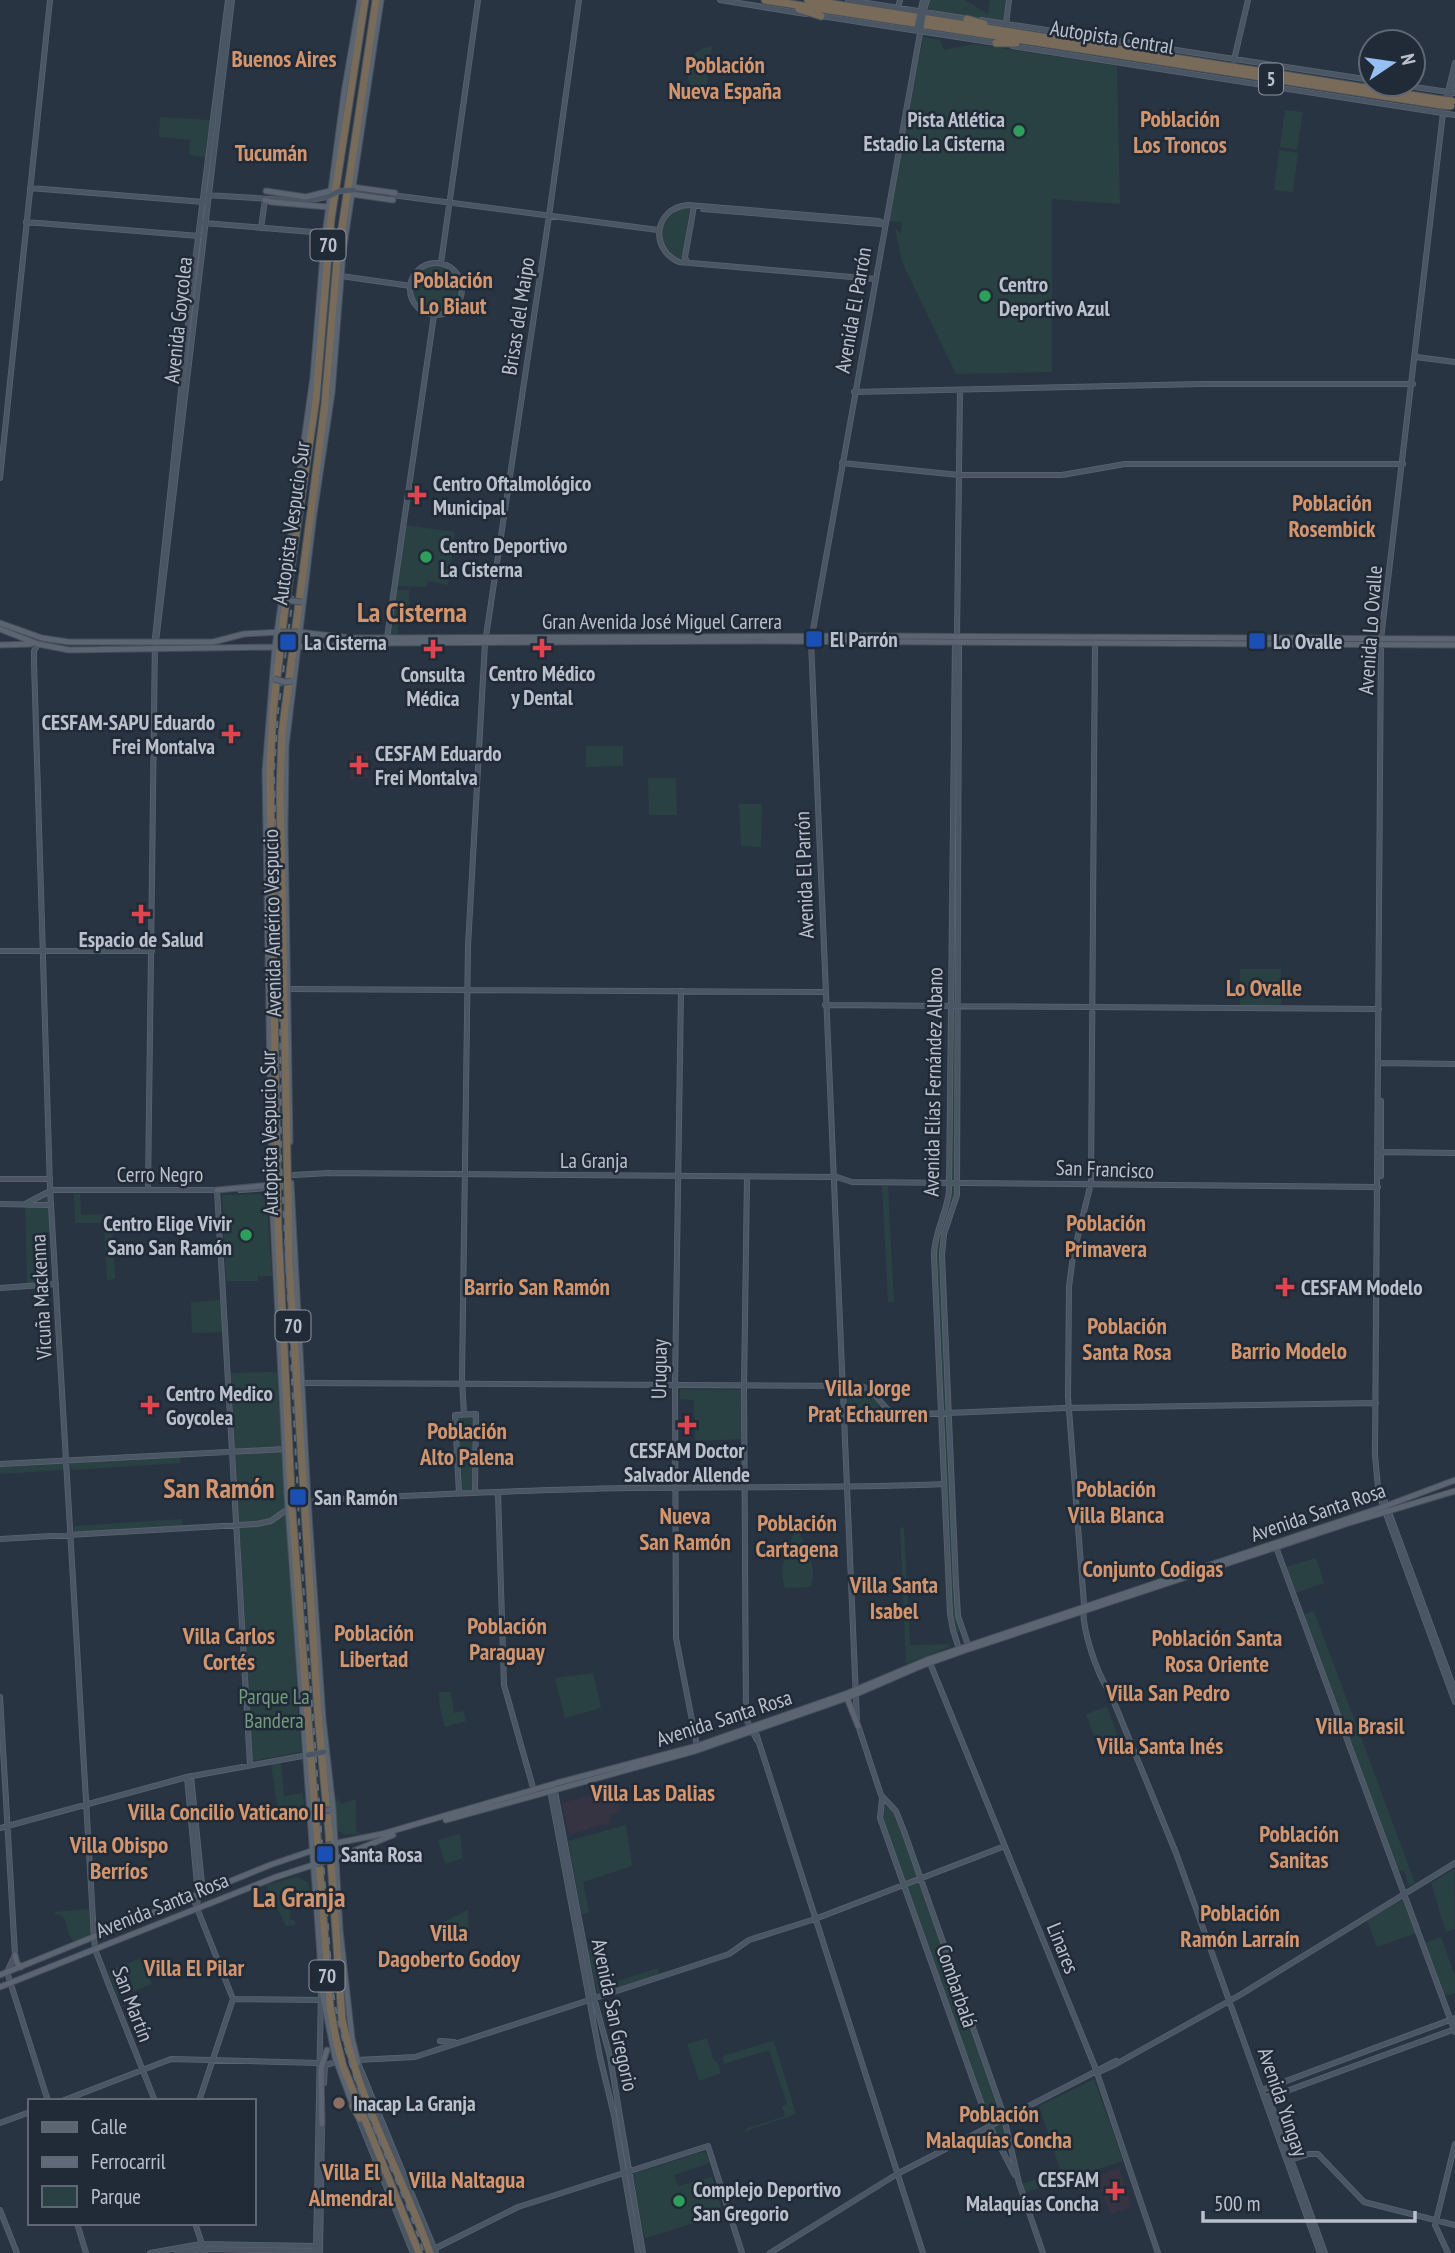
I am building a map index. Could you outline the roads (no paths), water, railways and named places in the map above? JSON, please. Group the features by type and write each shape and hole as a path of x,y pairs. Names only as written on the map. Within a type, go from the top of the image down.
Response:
{"highway":[{"name":"Autopista Vespucio Sur","path":"363,0 329,234 316,399 284,616 272,724 270,797 276,1191 292,1509 332,2021 343,2066 386,2168 416,2253"},
{"name":"Autopista Vespucio Sur","path":"378,0 357,118 335,278 325,403 281,744 279,807 285,991 287,1215 310,1598 342,2019 355,2067 433,2252"},
{"name":"Autopista Central","path":"765,0 1451,102"},
{"name":"Autopista Central","path":"808,0 1441,102"},
{"path":"775,2 821,16"},
{"path":"352,78 358,13"},
{"path":"967,19 1029,35"},
{"path":"996,43 1041,43"},
{"path":"357,118 370,69"},
{"path":"300,471 316,399"},
{"path":"319,477 325,403"},
{"path":"282,904 285,828"},
{"path":"266,906 273,934"},
{"path":"284,1420 286,1381"},
{"path":"310,1598 319,1650"},
{"path":"301,1615 302,1706"},
{"path":"358,2062 381,2131"},
{"path":"354,2106 386,2168"}],"main road":[{"name":"Avenida Américo Vespucio","path":"354,2106 337,2062 326,2022 302,1706 270,1187 265,771 273,658 313,377 329,194 358,13 363,0"},
{"name":"Avenida Américo Vespucio","path":"358,2062 352,2038 340,1930 335,1832 325,1752 302,1383 291,1189 285,828 286,756 297,647 332,393 340,276 378,0"},
{"path":"353,190 394,196"},
{"path":"266,191 313,197 329,194"},
{"path":"267,199 288,195"},
{"path":"267,199 271,202 328,207"},
{"path":"282,602 303,604"},
{"path":"302,620 307,629 318,634"},
{"path":"265,632 278,622"},
{"name":"Gran Avenida José Miguel Carrera","path":"0,623 51,640 213,642 239,635 299,632 347,638 486,640"},
{"name":"Gran Avenida José Miguel Carrera","path":"0,629 38,644 74,650 297,647 486,640 811,638 1381,642 1455,639"},
{"path":"381,643 387,638"},
{"path":"0,645 38,644 51,640"},
{"name":"Gran Avenida José Miguel Carrera","path":"1381,642 1455,645"},
{"path":"297,659 310,646"},
{"path":"261,647 273,658"},
{"path":"273,677 285,682 294,680"},
{"path":"217,1190 270,1187"},
{"name":"Avenida Santa Rosa","path":"961,1650 968,1645 1276,1547 1386,1509 1455,1480"},
{"name":"Avenida Santa Rosa","path":"0,1975 313,1850 382,1834 696,1748 857,1692 929,1660 1265,1547 1386,1509 1455,1492"},
{"name":"Avenida Santa Rosa","path":"753,1729 849,1701 857,1692"},
{"path":"849,1701 857,1705"},
{"path":"849,1701 858,1726"},
{"name":"Avenida Santa Rosa","path":"0,1987 209,1903 335,1858 382,1838 534,1792"},
{"path":"310,1812 332,1811"},
{"path":"335,1832 347,1840"},
{"path":"299,1870 314,1877"},
{"path":"317,1896 338,1896"},
{"path":"340,1930 344,2011"},
{"path":"15,1955 20,1967"},
{"path":"322,2124 321,2068 327,2050"}],"street":[{"path":"0,478 50,0"},
{"name":"Avenida Goycolea","path":"156,642 202,223 230,0"},
{"path":"441,263 478,0"},
{"name":"Brisas del Maipo","path":"464,1414 468,946 486,640 579,0"},
{"path":"720,0 996,43 1451,102"},
{"path":"848,0 1357,78"},
{"path":"898,8 900,0"},
{"name":"Avenida El Parrón","path":"857,1692 811,638 925,0"},
{"path":"1006,24 1009,0"},
{"path":"1234,60 1248,0"},
{"name":"Avenida Lo Ovalle","path":"1451,102 1455,63"},
{"name":"Avenida Lo Ovalle","path":"1455,74 1442,135 1381,642 1378,1063 1380,1152 1376,1403 1377,1475 1386,1509 1455,1702"},
{"path":"1427,94 1451,102"},
{"path":"1451,102 1455,115"},
{"path":"30,188 205,202"},
{"path":"206,195 310,201 340,191 353,190"},
{"path":"394,196 658,230"},
{"path":"261,228 267,199"},
{"path":"874,279 679,262 663,250 658,230 663,219 673,209 683,205 878,221 884,224"},
{"path":"688,263 685,257 695,206"},
{"path":"26,222 199,236"},
{"path":"202,223 325,233"},
{"name":"Avenida Goycolea","path":"148,1190 156,642 202,223"},
{"path":"679,262 685,257"},
{"path":"441,263 456,272 462,284 462,292 452,310 433,315 416,305 411,286 414,276 421,268 441,263"},
{"path":"340,276 411,286"},
{"path":"387,638 433,315"},
{"path":"1416,357 1455,362"},
{"path":"854,392 1201,384 1413,383"},
{"name":"Avenida Elías Fernández Albano","path":"960,390 954,1006 949,1182 948,1200 936,1235 933,1255 950,1614 961,1650"},
{"path":"842,463 959,475 1068,475 1125,464 1403,464"},
{"name":"Avenida Yungay","path":"1095,640 1091,1184 1070,1274 1069,1408 1084,1628 1176,1853 1322,2253"},
{"name":"Vicuña Mackenna","path":"38,644 34,649 34,662 51,1205 95,1949"},
{"path":"0,951 152,951"},
{"path":"289,989 825,992"},
{"name":"Uruguay","path":"681,991 675,1385 676,1642 696,1748"},
{"path":"825,1005 1379,1009"},
{"name":"Avenida Elías Fernández Albano","path":"953,1040 957,1198 944,1234 942,1255 958,1616 968,1645"},
{"path":"1378,1063 1455,1064"},
{"path":"1380,1152 1455,1153"},
{"name":"La Granja","path":"294,1175 329,1173 833,1177"},
{"path":"747,1177 744,1386 746,1718 757,1740 923,2253"},
{"name":"San Francisco","path":"833,1177 842,1177 852,1182 1378,1187"},
{"path":"0,1179 50,1179"},
{"path":"24,1205 51,1190"},
{"name":"Cerro Negro","path":"51,1190 217,1190"},
{"path":"217,1190 250,1765"},
{"path":"0,1204 51,1205"},
{"path":"0,1288 56,1284"},
{"path":"302,1383 863,1386 870,1389 885,1408 895,1415 1069,1408 1376,1403"},
{"path":"459,1493 455,1415 476,1414 475,1493"},
{"path":"0,1464 285,1448"},
{"path":"318,1500 498,1492 847,1488 944,1484"},
{"path":"498,1492 504,1685 534,1792"},
{"name":"Avenida Lo Ovalle","path":"1386,1509 1455,1691"},
{"path":"0,1539 268,1522 285,1511"},
{"path":"1265,1547 1276,1547 1455,2030 1267,2098"},
{"path":"954,1634 959,1637 963,1633"},
{"name":"Linares","path":"929,1660 1096,2071 1158,2253"},
{"name":"Combarbalá","path":"857,1692 858,1726 881,1795 880,1818 989,2126 1010,2155"},
{"path":"0,1697 15,1955 7,1972 47,2099"},
{"path":"0,1828 189,1777 325,1752"},
{"path":"189,1777 196,1852 202,1886 208,1892"},
{"name":"Avenida San Gregorio","path":"552,1787 640,2253"},
{"name":"Combarbalá","path":"881,1795 896,1811 920,1878 1004,2118 1010,2155 1043,2253"},
{"path":"881,1808 889,1805"},
{"path":"358,2062 415,2057 729,1954 749,1940 815,1919 1004,1846"},
{"path":"196,1852 197,1908 233,1999 199,2099"},
{"path":"770,2253 897,2174 1096,2071 1102,2071 1231,2001 1455,1863"},
{"path":"196,1896 209,1903"},
{"name":"San Martín","path":"95,1949 142,2070"},
{"path":"318,2250 321,1983"},
{"path":"233,1999 320,2000"},
{"name":"Avenida San Gregorio","path":"592,1999 610,2057 626,2172"},
{"path":"1264,2089 1453,2019"},
{"path":"439,2041 459,2042"},
{"path":"67,2099 171,2059 319,2063"},
{"path":"318,2250 324,2066 337,2062"},
{"name":"Avenida Américo Vespucio","path":"358,2062 433,2252"},
{"path":"142,2070 154,2099"},
{"name":"Avenida Américo Vespucio","path":"354,2106 416,2253"},
{"path":"0,2123 28,2113"},
{"path":"1448,2253 1436,2230 1436,2220 1455,2144"},
{"path":"433,2252 518,2207 708,2146 742,2253"},
{"path":"1289,2160 1318,2154 1364,2202 1455,2225"},
{"path":"0,2210 17,2253"},
{"path":"78,2225 86,2253"},
{"path":"196,2225 203,2249"},
{"path":"149,2253 227,2247 318,2250"},
{"path":"177,2253 203,2249"}],"tunnel":[{"path":"292,1506 300,1501 318,1500"}],"railway":[{"path":"293,596 278,712 274,772 281,1159 300,1540 332,1982 346,2052 370,2120 424,2253"}],"place":[{"name":"Pista Atlética Estadio La Cisterna","path":"1019,131"},
{"name":"Centro Deportivo Azul","path":"985,296"},
{"name":"Centro Oftalmológico Municipal","path":"417,495"},
{"name":"Centro Deportivo La Cisterna","path":"426,557"},
{"name":"El Parrón","path":"814,639"},
{"name":"Lo Ovalle","path":"1257,641"},
{"name":"La Cisterna","path":"288,642"},
{"name":"Centro Médico y Dental","path":"542,648"},
{"name":"Consulta Médica","path":"433,649"},
{"name":"CESFAM-SAPU Eduardo Frei Montalva","path":"231,734"},
{"name":"CESFAM Eduardo Frei Montalva","path":"359,765"},
{"name":"Espacio de Salud","path":"141,914"},
{"name":"Centro Elige Vivir Sano San Ramón","path":"246,1235"},
{"name":"CESFAM Modelo","path":"1285,1287"},
{"name":"Centro Medico Goycolea","path":"150,1405"},
{"name":"CESFAM Doctor Salvador Allende","path":"687,1425"},
{"name":"San Ramón","path":"298,1497"},
{"name":"Santa Rosa","path":"325,1854"},
{"name":"Inacap La Granja","path":"339,2103"},
{"name":"CESFAM Malaquías Concha","path":"1115,2191"},
{"name":"Complejo Deportivo San Gregorio","path":"679,2201"}],"district":[{"name":"Buenos Aires","path":"284,58"},
{"name":"Población Nueva España","path":"725,77"},
{"name":"Población Los Troncos","path":"1180,131"},
{"name":"Tucumán","path":"271,152"},
{"name":"Población Lo Biaut","path":"453,292"},
{"name":"Población Rosembick","path":"1332,515"},
{"name":"La Cisterna","path":"412,611"},
{"name":"Lo Ovalle","path":"1264,987"},
{"name":"Población Primavera","path":"1106,1235"},
{"name":"Barrio San Ramón","path":"537,1286"},
{"name":"Población Santa Rosa","path":"1127,1338"},
{"name":"Barrio Modelo","path":"1289,1350"},
{"name":"Villa Jorge Prat Echaurren","path":"868,1400"},
{"name":"Población Alto Palena","path":"467,1443"},
{"name":"San Ramón","path":"219,1487"},
{"name":"Población Villa Blanca","path":"1116,1501"},
{"name":"Nueva San Ramón","path":"685,1528"},
{"name":"Población Cartagena","path":"797,1535"},
{"name":"Conjunto Codigas","path":"1153,1568"},
{"name":"Villa Santa Isabel","path":"894,1597"},
{"name":"Población Paraguay","path":"507,1638"},
{"name":"Población Libertad","path":"374,1645"},
{"name":"Villa Carlos Cortés","path":"229,1648"},
{"name":"Población Santa Rosa Oriente","path":"1217,1650"},
{"name":"Villa San Pedro","path":"1168,1692"},
{"name":"Villa Brasil","path":"1360,1725"},
{"name":"Villa Santa Inés","path":"1160,1745"},
{"name":"Villa Las Dalias","path":"653,1792"},
{"name":"Villa Concilio Vaticano II","path":"226,1811"},
{"name":"Población Sanitas","path":"1299,1846"},
{"name":"Villa Obispo Berríos","path":"119,1857"},
{"name":"La Granja","path":"299,1896"},
{"name":"Población Ramón Larraín","path":"1240,1925"},
{"name":"Villa Dagoberto Godoy","path":"449,1945"},
{"name":"Villa El Pilar","path":"194,1967"},
{"name":"Población Malaquías Concha","path":"999,2126"},
{"name":"Villa Naltagua","path":"467,2179"},
{"name":"Villa El Almendral","path":"351,2184"}],"park label":[{"name":"Parque La Bandera","path":"274,1708"}]}
